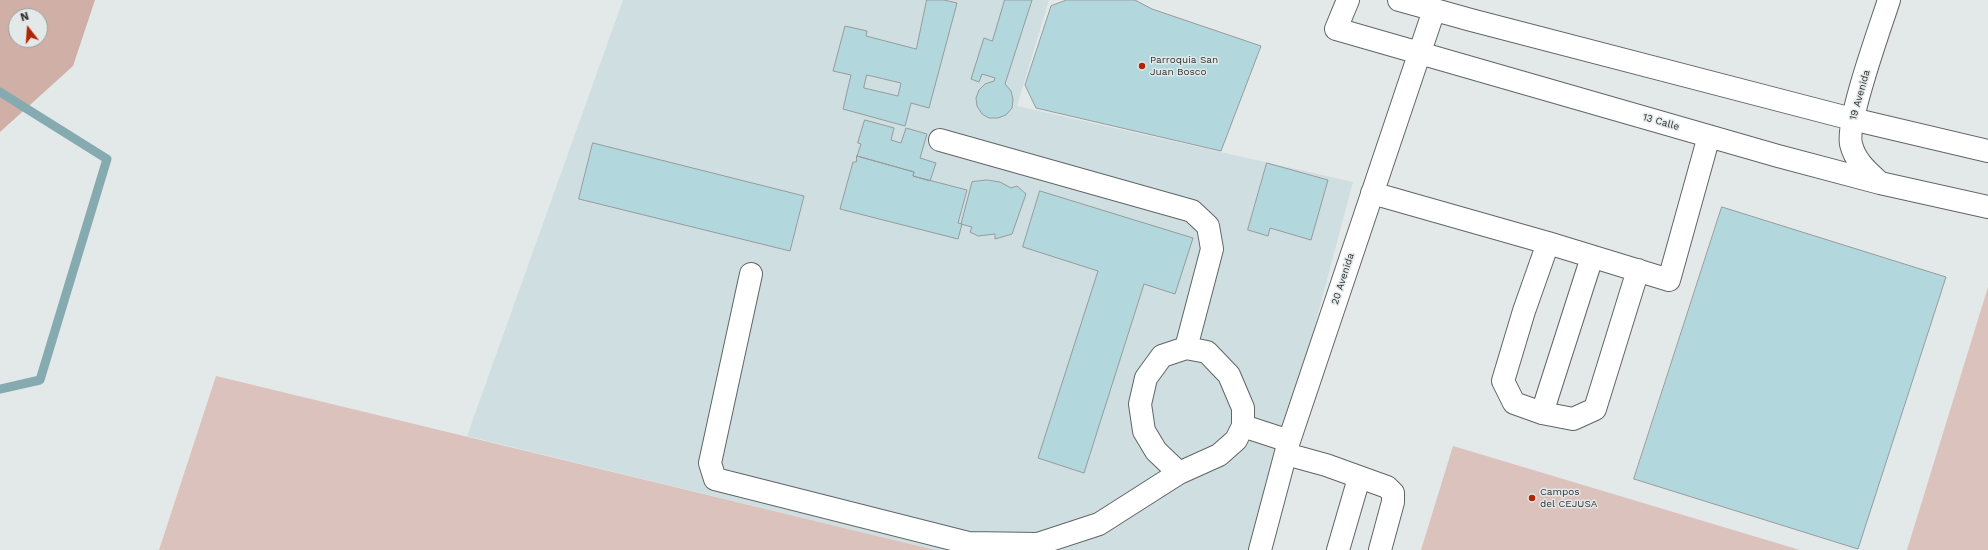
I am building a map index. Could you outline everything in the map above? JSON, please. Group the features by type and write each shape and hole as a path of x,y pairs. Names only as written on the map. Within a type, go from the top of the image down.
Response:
{"street":[{"name":"13 Calle","path":"1348,0 1336,29 1709,136 1880,183 1988,207"},
{"path":"1399,0 1852,119 1988,151"},
{"name":"19 Avenida","path":"1880,183 1858,162 1850,143 1852,119 1889,0"},
{"name":"20 Avenida","path":"1260,550 1287,447 1434,10"},
{"path":"1372,193 1548,243 1668,280 1709,136"},
{"path":"940,140 1192,211 1208,226 1212,249 1186,348"},
{"path":"1548,243 1524,312 1503,381 1514,403 1542,413 1573,419 1595,409 1638,270"},
{"path":"1542,413 1592,257"},
{"path":"751,274 710,463 715,479 968,544 1038,544 1099,524 1179,474 1219,455 1236,440 1242,426 1243,408 1228,375 1207,352 1186,348 1162,356 1146,378 1140,404 1144,431 1156,451 1179,474"},
{"path":"1242,426 1326,465 1387,487 1393,493 1393,502 1380,550"},
{"path":"1338,550 1359,478"}],"shaded area":[{"path":"0,0 95,0 73,66 0,132"},
{"path":"623,0 1049,0 1017,106 1353,182 1255,550 935,550 467,436"},
{"path":"1988,287 1988,550 1907,550"},
{"path":"216,376 935,550 159,550"},
{"name":"Campos del CEJUSA","path":"1453,446 1800,550 1421,550"}],"building":[{"path":"927,0 944,0 957,3 929,108 911,103 905,126 843,109 851,75 833,71 845,26 867,31 866,36 916,49","holes":["867,75 901,83 898,96 864,88"]},
{"path":"1005,0 1032,0 1005,84 1011,91 1013,99 1012,108 1006,115 998,118 989,118 982,114 977,106 976,98 979,90 985,84 994,81 995,78 982,74 979,82 971,79 984,38 992,41"},
{"name":"Parroquia San Juan Bosco","path":"1067,0 1135,0 1152,9 1261,46 1221,151 1036,108 1025,85 1051,6"},
{"path":"865,120 894,128 891,140 901,143 906,128 927,134 920,158 936,163 930,181 913,176 914,172 857,156 861,144 858,143"},
{"path":"593,143 804,196 790,251 579,199"},
{"path":"857,156 914,172 913,176 967,190 958,223 962,224 958,239 840,209 853,162 856,162"},
{"path":"1267,163 1328,180 1311,240 1270,228 1268,236 1248,230"},
{"path":"987,180 1000,182 1011,188 1017,186 1026,194 1012,234 995,239 995,234 978,236 970,232 972,227 961,224 972,182"},
{"path":"1040,191 1193,238 1175,294 1144,284 1084,473 1038,458 1098,271 1023,247"},
{"path":"1722,207 1946,277 1858,549 1634,479"}],"waterway":[{"path":"0,92 107,159 40,380 0,389"}],"place":[{"name":"Parroquia San Juan Bosco","path":"1142,66"},
{"name":"Campos del CEJUSA","path":"1532,498"}]}
